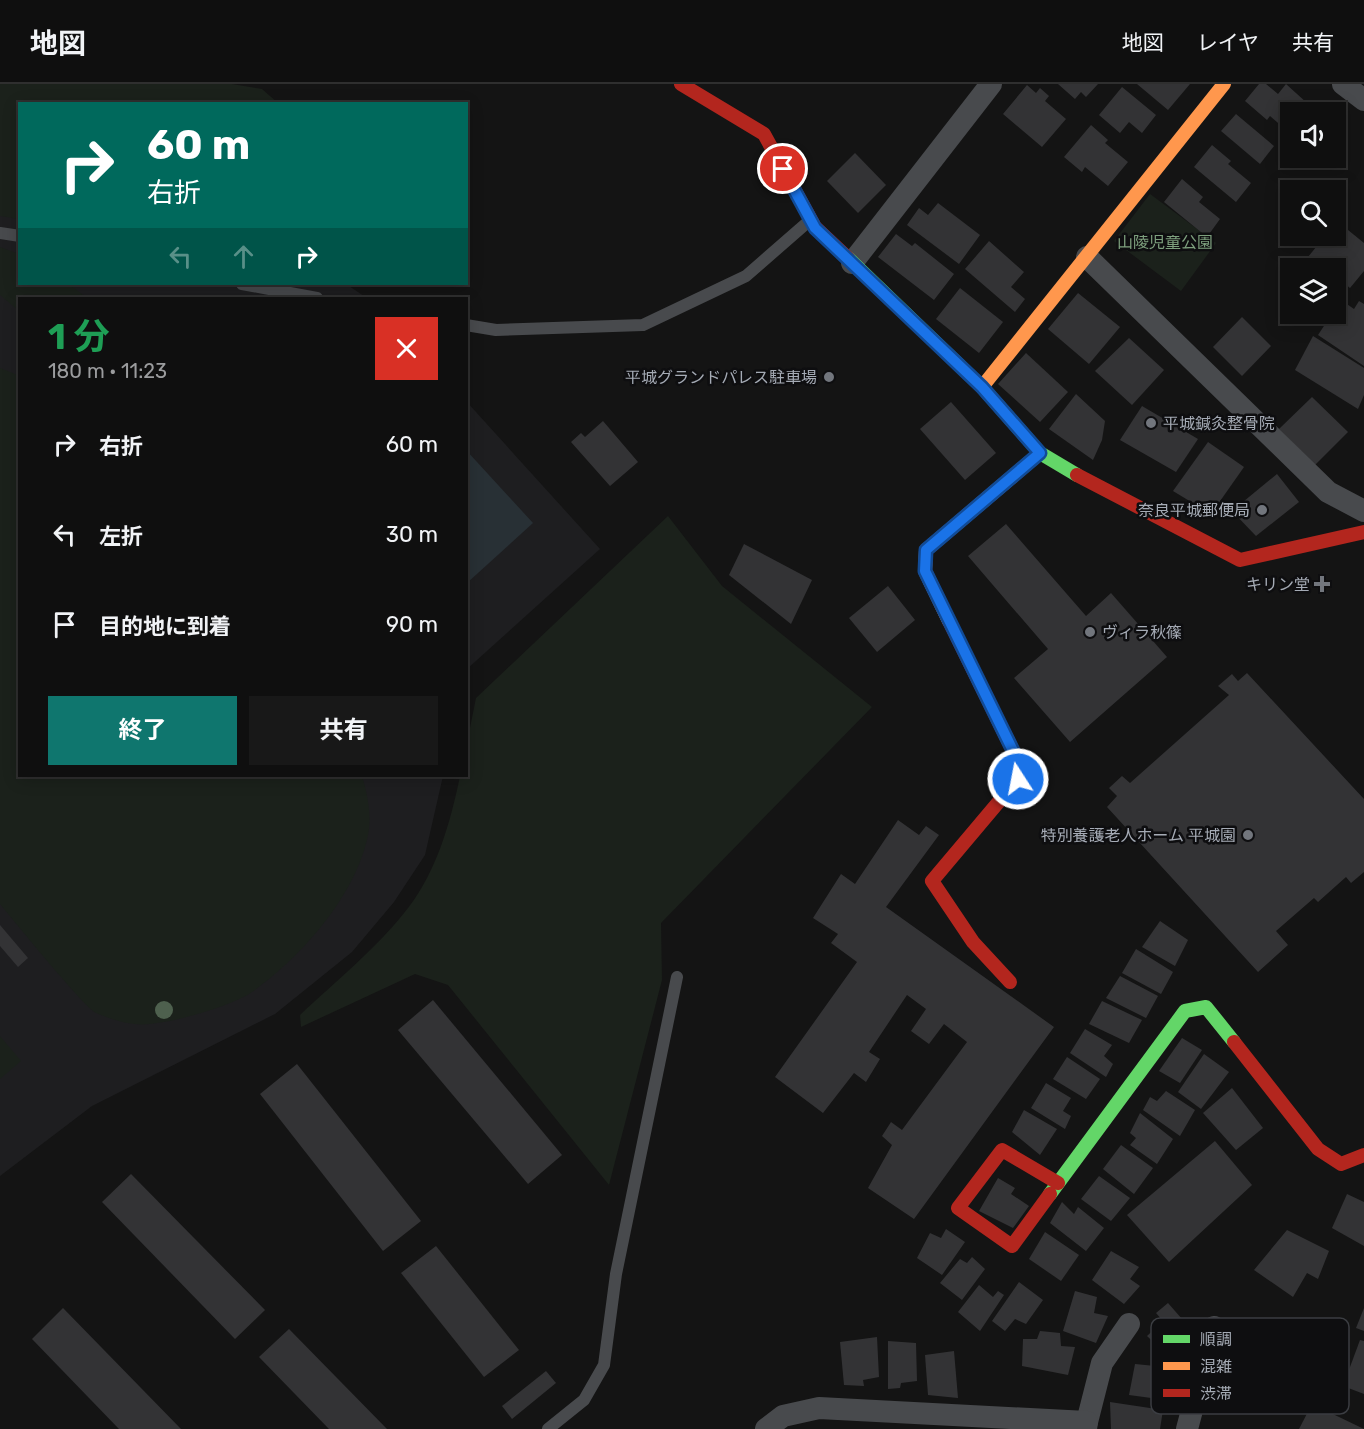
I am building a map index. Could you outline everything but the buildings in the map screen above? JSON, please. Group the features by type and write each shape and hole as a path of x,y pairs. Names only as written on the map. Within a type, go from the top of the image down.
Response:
{"street":[{"path":"681,84 764,134 810,220 982,387 1040,453 1066,470 1240,560 1364,532"},
{"path":"852,262 990,84"},
{"path":"982,387 1224,84"},
{"path":"1342,84 1364,100"},
{"path":"1086,257 1328,492 1364,511"},
{"path":"1010,982 973,942 932,881 1018,779 1020,765 925,571 926,550 1040,453"},
{"path":"1058,1183 1002,1150 958,1208 1012,1246 1185,1011 1206,1007 1318,1149 1341,1164 1364,1155"},
{"path":"766,1429 783,1416 819,1408 1009,1423 1086,1426 1102,1362 1128,1324"},
{"path":"1187,1429 1191,1414"}],"lane":[{"path":"468,325 496,330 643,325 746,276 810,220"},
{"path":"0,233 18,236"},
{"path":"247,285 312,297"},
{"path":"548,1429 584,1401 604,1365 616,1274 677,977"}],"shaded area":[{"path":"0,198 18,200 18,285 348,285 366,297 18,297 18,777 443,777 425,855 394,902 352,952 275,1014 92,1106 0,1176"},
{"path":"468,403 600,549 468,668"},
{"path":"468,452 533,523 468,582"}],"green space":[{"path":"0,84 232,84 262,89 277,102 18,102 18,219 0,216"},
{"name":"山陵児童公園","path":"1150,194 1216,243 1181,291 1114,241"},
{"path":"0,247 18,254 18,285 70,285 86,297 18,297 18,310 0,295"},
{"path":"0,368 18,375 18,777 362,777 368,802 369,829 354,876 341,899 326,921 290,960 242,998 213,1009 160,1023 126,1023 96,1013 64,980 0,904"},
{"path":"668,516 722,586 872,707 661,923 662,980 609,1185 448,985 415,974 301,1027 300,1015 384,936 408,908 427,878 442,845 460,777 468,777 468,738 476,698"},
{"path":"0,1036 21,1061 0,1079"}],"traffic: fast":[{"path":"848,258 982,387 1040,453 1077,475"},
{"path":"1050,1194 1185,1011 1206,1007 1234,1042"}],"traffic: slow":[{"path":"982,387 1224,84"},
{"path":"949,621 925,571 926,550 1040,453"}],"traffic: jam":[{"path":"681,84 764,134 815,227 848,258"},
{"path":"1077,475 1240,560 1364,532"},
{"path":"949,621 1020,765 1018,779 932,881 973,942 1010,982"},
{"path":"1234,1042 1318,1149 1341,1164 1364,1155"},
{"path":"1050,1194 1012,1246 958,1208 1002,1150 1058,1183"}],"place":[{"name":"平城グランドパレス駐車場","path":"829,377"},
{"name":"平城鍼灸整骨院","path":"1151,423"},
{"name":"奈良平城郵便局","path":"1262,510"},
{"name":"キリン堂","path":"1322,584"},
{"name":"ヴィラ秋篠","path":"1090,632"},
{"name":"特別養護老人ホーム 平城園","path":"1248,835"}],"route":[{"path":"783,169 815,228 982,387 1040,453 926,550 925,571 1020,765 1018,779"}]}
